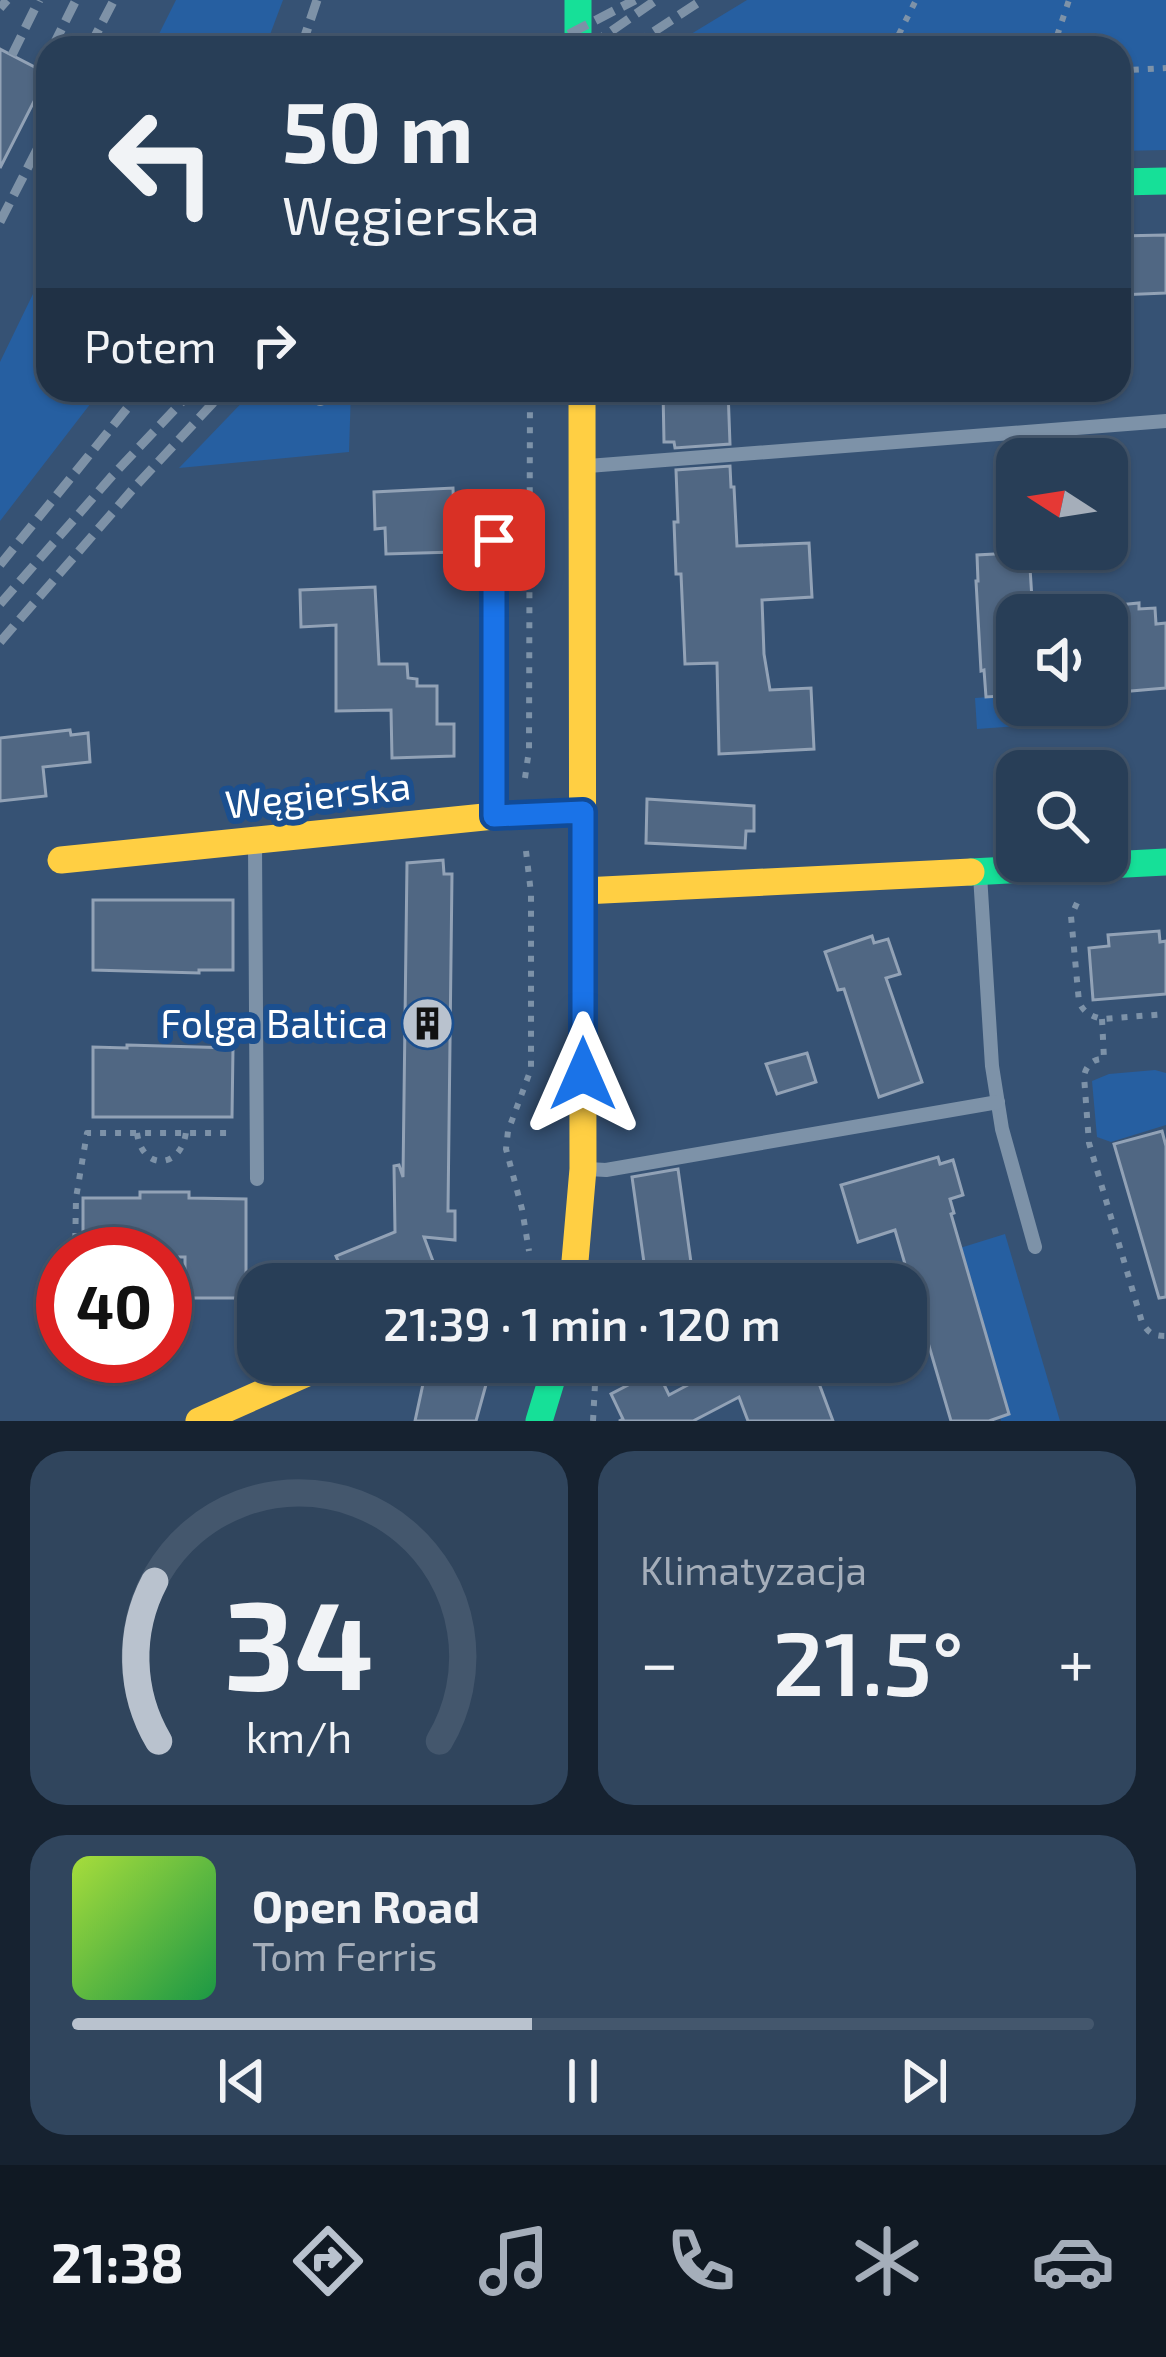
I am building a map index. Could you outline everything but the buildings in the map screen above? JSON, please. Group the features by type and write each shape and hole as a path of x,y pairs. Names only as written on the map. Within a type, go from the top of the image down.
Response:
{"street":[{"path":"578,0 578,36"},
{"path":"1131,182 1166,182"},
{"path":"575,1263 583,1169 583,402"},
{"name":"Węgierska","path":"62,860 494,816 583,812"},
{"path":"583,890 1166,862"},
{"path":"199,1421 285,1383"},
{"path":"539,1421 551,1383"}],"lane":[{"path":"583,466 1166,421"},
{"path":"494,497 494,816"},
{"path":"255,841 257,1179"},
{"path":"980,870 992,1066 1035,1247"},
{"path":"583,1169 606,1169 998,1102"}],"path":[{"path":"898,36 916,0"},
{"path":"1057,36 1069,0"},
{"path":"1131,70 1166,68"},
{"path":"1085,894 1071,916 1079,1002 1088,1014 1102,1019 1166,1015"},
{"path":"1102,1019 1104,1059 1086,1067 1084,1076 1089,1143 1142,1322 1146,1331 1166,1336"},
{"path":"75,1227 87,1132 227,1132 256,1118"},
{"path":"137,1132 146,1156 159,1161 179,1152 186,1132"},
{"path":"593,1421 595,1383"}],"shaded area":[{"path":"176,0 283,0 270,36 158,36"},
{"path":"747,0 1166,0 1166,150 1131,151 1131,36 688,36"},
{"path":"36,288 36,402 92,402 0,521 0,362"},
{"path":"242,402 351,402 349,452 179,468"},
{"path":"996,696 996,726 1018,726 977,729 975,698"},
{"path":"1166,1073 1166,1125 1111,1142 1097,1137 1092,1081 1109,1074"},
{"path":"1005,1234 1060,1421 1001,1421 1009,1413 960,1248"}],"railway":[{"path":"0,8 7,0"},
{"path":"12,55 39,0"},
{"path":"58,36 76,0"},
{"path":"95,36 114,0"},
{"path":"305,36 317,0"},
{"path":"565,36 635,0"},
{"path":"604,36 656,0"},
{"path":"647,36 702,0"},
{"path":"0,222 36,152"},
{"path":"0,565 132,402"},
{"path":"0,604 182,402"},
{"path":"0,642 214,402"}],"traffic: fast":[{"path":"578,0 578,36"},
{"path":"1131,182 1166,181"},
{"path":"971,872 1166,862"},
{"path":"539,1421 551,1383"}],"traffic: slow":[{"path":"575,1263 583,1169 582,402"},
{"path":"61,860 494,816 583,812"},
{"path":"583,891 971,872"},
{"path":"199,1421 285,1383"}],"place":[{"name":"Folga Baltica","path":"427,1024"}],"route":[{"path":"494,540 494,816 583,812 583,1074"}]}
